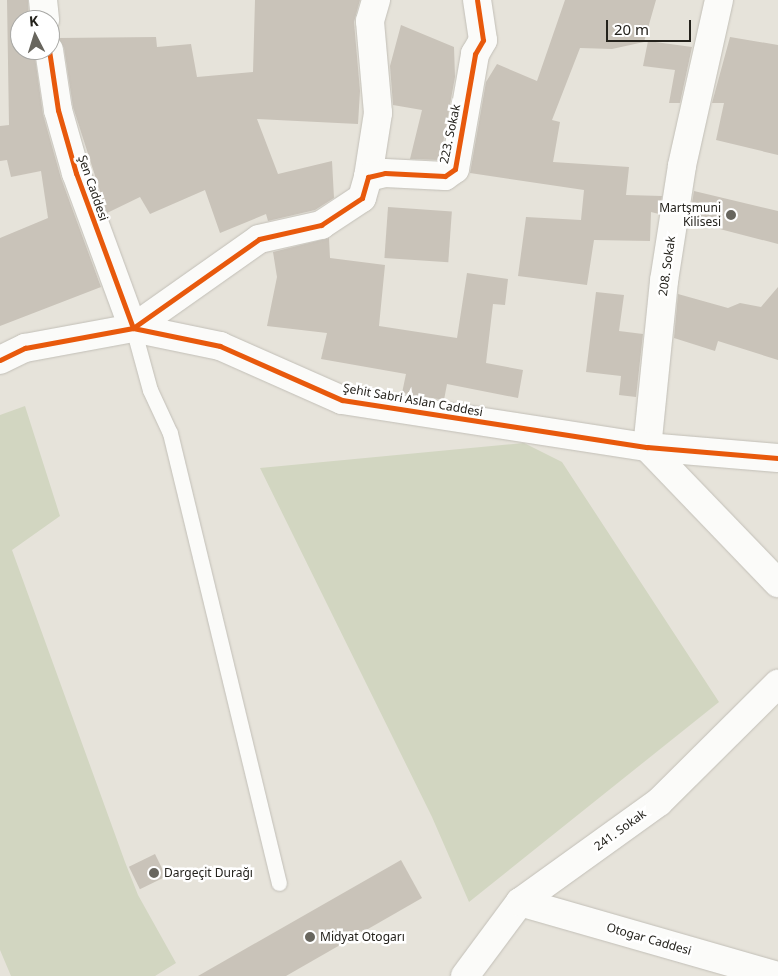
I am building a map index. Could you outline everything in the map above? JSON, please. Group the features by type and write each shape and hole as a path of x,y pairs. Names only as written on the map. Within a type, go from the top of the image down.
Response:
{"street":[{"path":"133,328 259,239 321,225 362,198 368,177 378,113 370,21 376,0"},
{"name":"223. Sokak","path":"368,177 385,173 445,176 455,168 475,54 483,40 477,0"},
{"name":"208. Sokak","path":"647,447 664,281 682,166 719,0"},
{"name":"Şen Caddesi","path":"50,60 58,110 74,164 133,328"},
{"name":"Şehit Sabri Aslan Caddesi","path":"0,360 45,343 133,328 220,346 342,400 647,447 778,458"},
{"path":"647,447 778,583"},
{"name":"241. Sokak","path":"465,976 520,902 659,802 778,684"},
{"name":"Otogar Caddesi","path":"520,902 778,976"}],"lane":[{"path":"133,328 150,390 170,433 279,883"}],"green space":[{"path":"25,406 60,516 12,550 138,895 176,963 155,976 11,976 0,950 0,415"},
{"path":"524,443 562,462 719,702 469,902 432,817 260,468"}],"building":[{"path":"7,0 28,0 28,10 10,10 10,60 35,60 43,114 61,178 101,287 0,326 0,238 48,218 41,171 11,177 7,160 0,161 0,126 9,125"},
{"path":"255,0 360,0 354,22 360,91 358,124 257,119 278,174 332,161 334,198 315,210 268,221 266,214 220,233 205,190 150,214 140,197 107,213 73,107 64,48 60,38 156,37 157,47 191,44 197,77 253,72"},
{"path":"565,0 656,0 644,42 612,49 580,48 552,120 560,122 553,162 629,167 626,195 662,196 659,214 651,212 650,241 594,240 587,285 518,276 526,217 581,220 584,190 470,173 486,82 497,64 537,81"},
{"path":"401,25 454,47 455,77 440,160 410,159 422,110 393,105 390,66"},
{"path":"730,37 778,45 778,155 716,140 724,103 712,103"},
{"path":"648,41 692,47 680,103 669,103 675,70 643,66"},
{"name":"Martşmuni Kilisesi","path":"694,191 778,211 778,244 689,221"},
{"path":"388,207 452,211 448,262 384,258"},
{"path":"329,238 330,258 385,265 379,326 457,338 467,273 508,279 505,305 493,304 486,363 523,370 518,398 447,384 444,400 402,393 406,374 321,359 327,333 267,326 277,277 273,252"},
{"path":"778,287 778,360 718,341 715,351 674,338 678,294 728,308 740,303 761,307"},
{"path":"596,292 624,295 619,331 643,334 636,397 619,395 621,376 586,372"},
{"path":"155,854 166,876 140,889 129,867"},
{"name":"Midyat Otogarı","path":"401,860 422,898 286,976 198,976"}],"cycle path":[{"path":"50,60 58,110 76,173 133,328 259,239 321,225 362,198 368,177 385,173 445,176 455,169 475,54 483,40 477,0"},
{"path":"0,360 25,348 133,328 220,346 342,400 647,447 778,458"}],"place":[{"name":"Martşmuni Kilisesi","path":"731,215"},
{"name":"Dargeçit Durağı","path":"154,873"},
{"name":"Midyat Otogarı","path":"310,937"}]}
